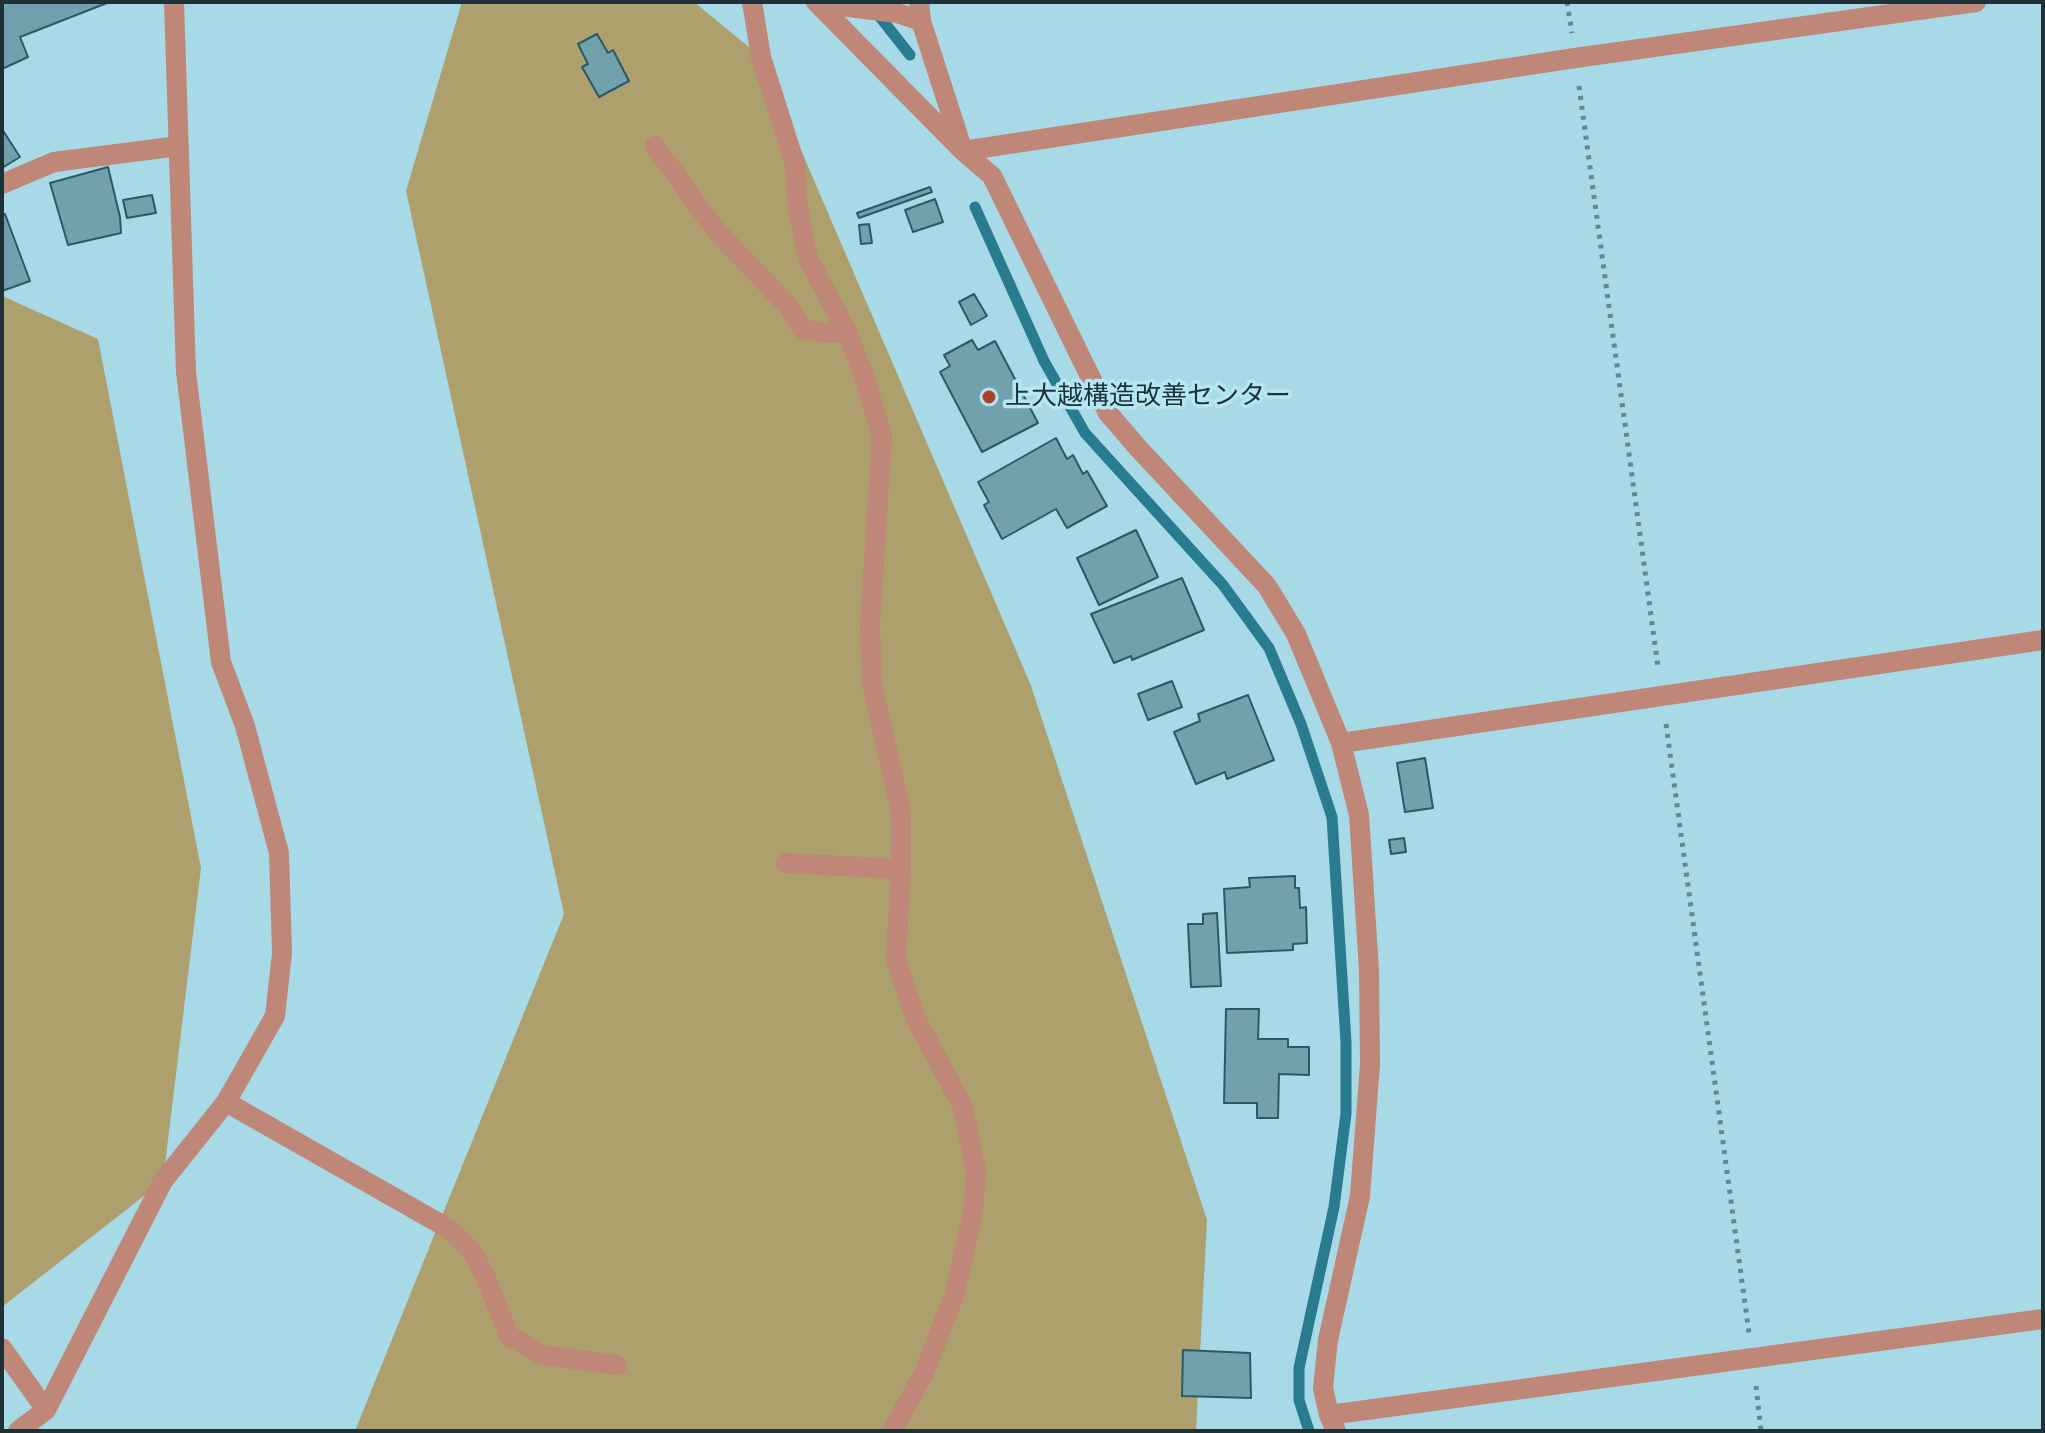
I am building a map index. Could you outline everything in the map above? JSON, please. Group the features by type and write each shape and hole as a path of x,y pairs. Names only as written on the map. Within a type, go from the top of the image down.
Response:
{"street":[{"path":"18,1431 46,1410 163,1181 226,1102 275,1016 282,953 279,853 245,726 221,662 186,372 174,2"},
{"path":"752,2 761,57 795,164 798,209 808,258 847,332 882,436 871,610 872,684 901,812 896,959 916,1019 963,1107 976,1171 973,1212 955,1293 924,1373 892,1431"},
{"path":"963,151 1560,60 1976,2"},
{"path":"816,3 908,11 963,151"},
{"path":"816,3 963,151 992,176 1108,413 1267,586 1296,634 1341,743 1359,815 1369,970 1370,1064 1360,1196 1328,1340 1323,1388 1333,1423 1752,1359 2043,1319"},
{"path":"2,184 54,162 179,146"},
{"path":"655,146 714,228 787,305 802,329 847,332"},
{"path":"1341,743 2043,640"},
{"path":"786,863 901,869"},
{"path":"226,1102 451,1230 472,1251 509,1336 543,1355 617,1365"},
{"path":"2,1348 46,1410"}],"path":[{"path":"1752,1359 1761,1431"}],"shaded area":[{"path":"462,2 694,2 761,57 1030,683 1207,1220 1196,1431 355,1431 564,914 406,191"},
{"path":"2,296 98,339 201,868 163,1181 2,1307"}],"building":[{"path":"2,2 107,3 20,37 28,57 4,68"},
{"path":"597,34 608,53 613,50 629,81 599,97 582,67 588,64 578,44"},
{"path":"2,129 20,157 2,168"},
{"path":"108,167 121,233 68,245 50,183"},
{"path":"930,187 932,192 859,218 857,213"},
{"path":"152,195 156,213 127,218 123,200"},
{"path":"935,199 943,222 913,232 905,210"},
{"path":"5,214 30,281 2,291 2,215"},
{"path":"869,224 872,243 861,244 859,225"},
{"path":"974,294 987,316 971,325 959,302"},
{"name":"上大越構造改善センター","path":"972,340 978,350 995,341 1038,423 982,452 940,372 950,366 944,355"},
{"path":"1056,438 1067,459 1073,455 1083,474 1087,471 1107,506 1067,528 1056,509 1002,539 984,505 989,502 978,482"},
{"path":"1136,530 1158,577 1099,605 1077,558"},
{"path":"1182,578 1204,630 1132,660 1131,656 1114,663 1091,614"},
{"path":"1172,681 1182,707 1148,720 1138,694"},
{"path":"1248,695 1274,760 1227,779 1225,772 1196,784 1174,732 1200,721 1198,714"},
{"path":"1425,758 1433,808 1405,812 1397,763"},
{"path":"1404,838 1406,852 1391,854 1389,840"},
{"path":"1295,876 1300,908 1306,907 1307,943 1293,944 1293,950 1227,953 1224,889 1250,887 1249,878"},
{"path":"1217,913 1221,986 1191,987 1188,924 1203,924 1203,914"},
{"path":"1226,1009 1259,1009 1258,1039 1288,1039 1288,1047 1309,1047 1309,1075 1279,1074 1278,1118 1257,1118 1257,1103 1224,1103"},
{"path":"1183,1350 1250,1353 1251,1398 1182,1396"}],"waterway":[{"path":"876,12 910,55"},
{"path":"975,207 1044,361 1085,433 1223,585 1269,648 1301,724 1332,817 1346,1042 1346,1114 1334,1207 1299,1368 1299,1400 1309,1431"}],"place":[{"name":"上大越構造改善センター","path":"989,397"}]}
